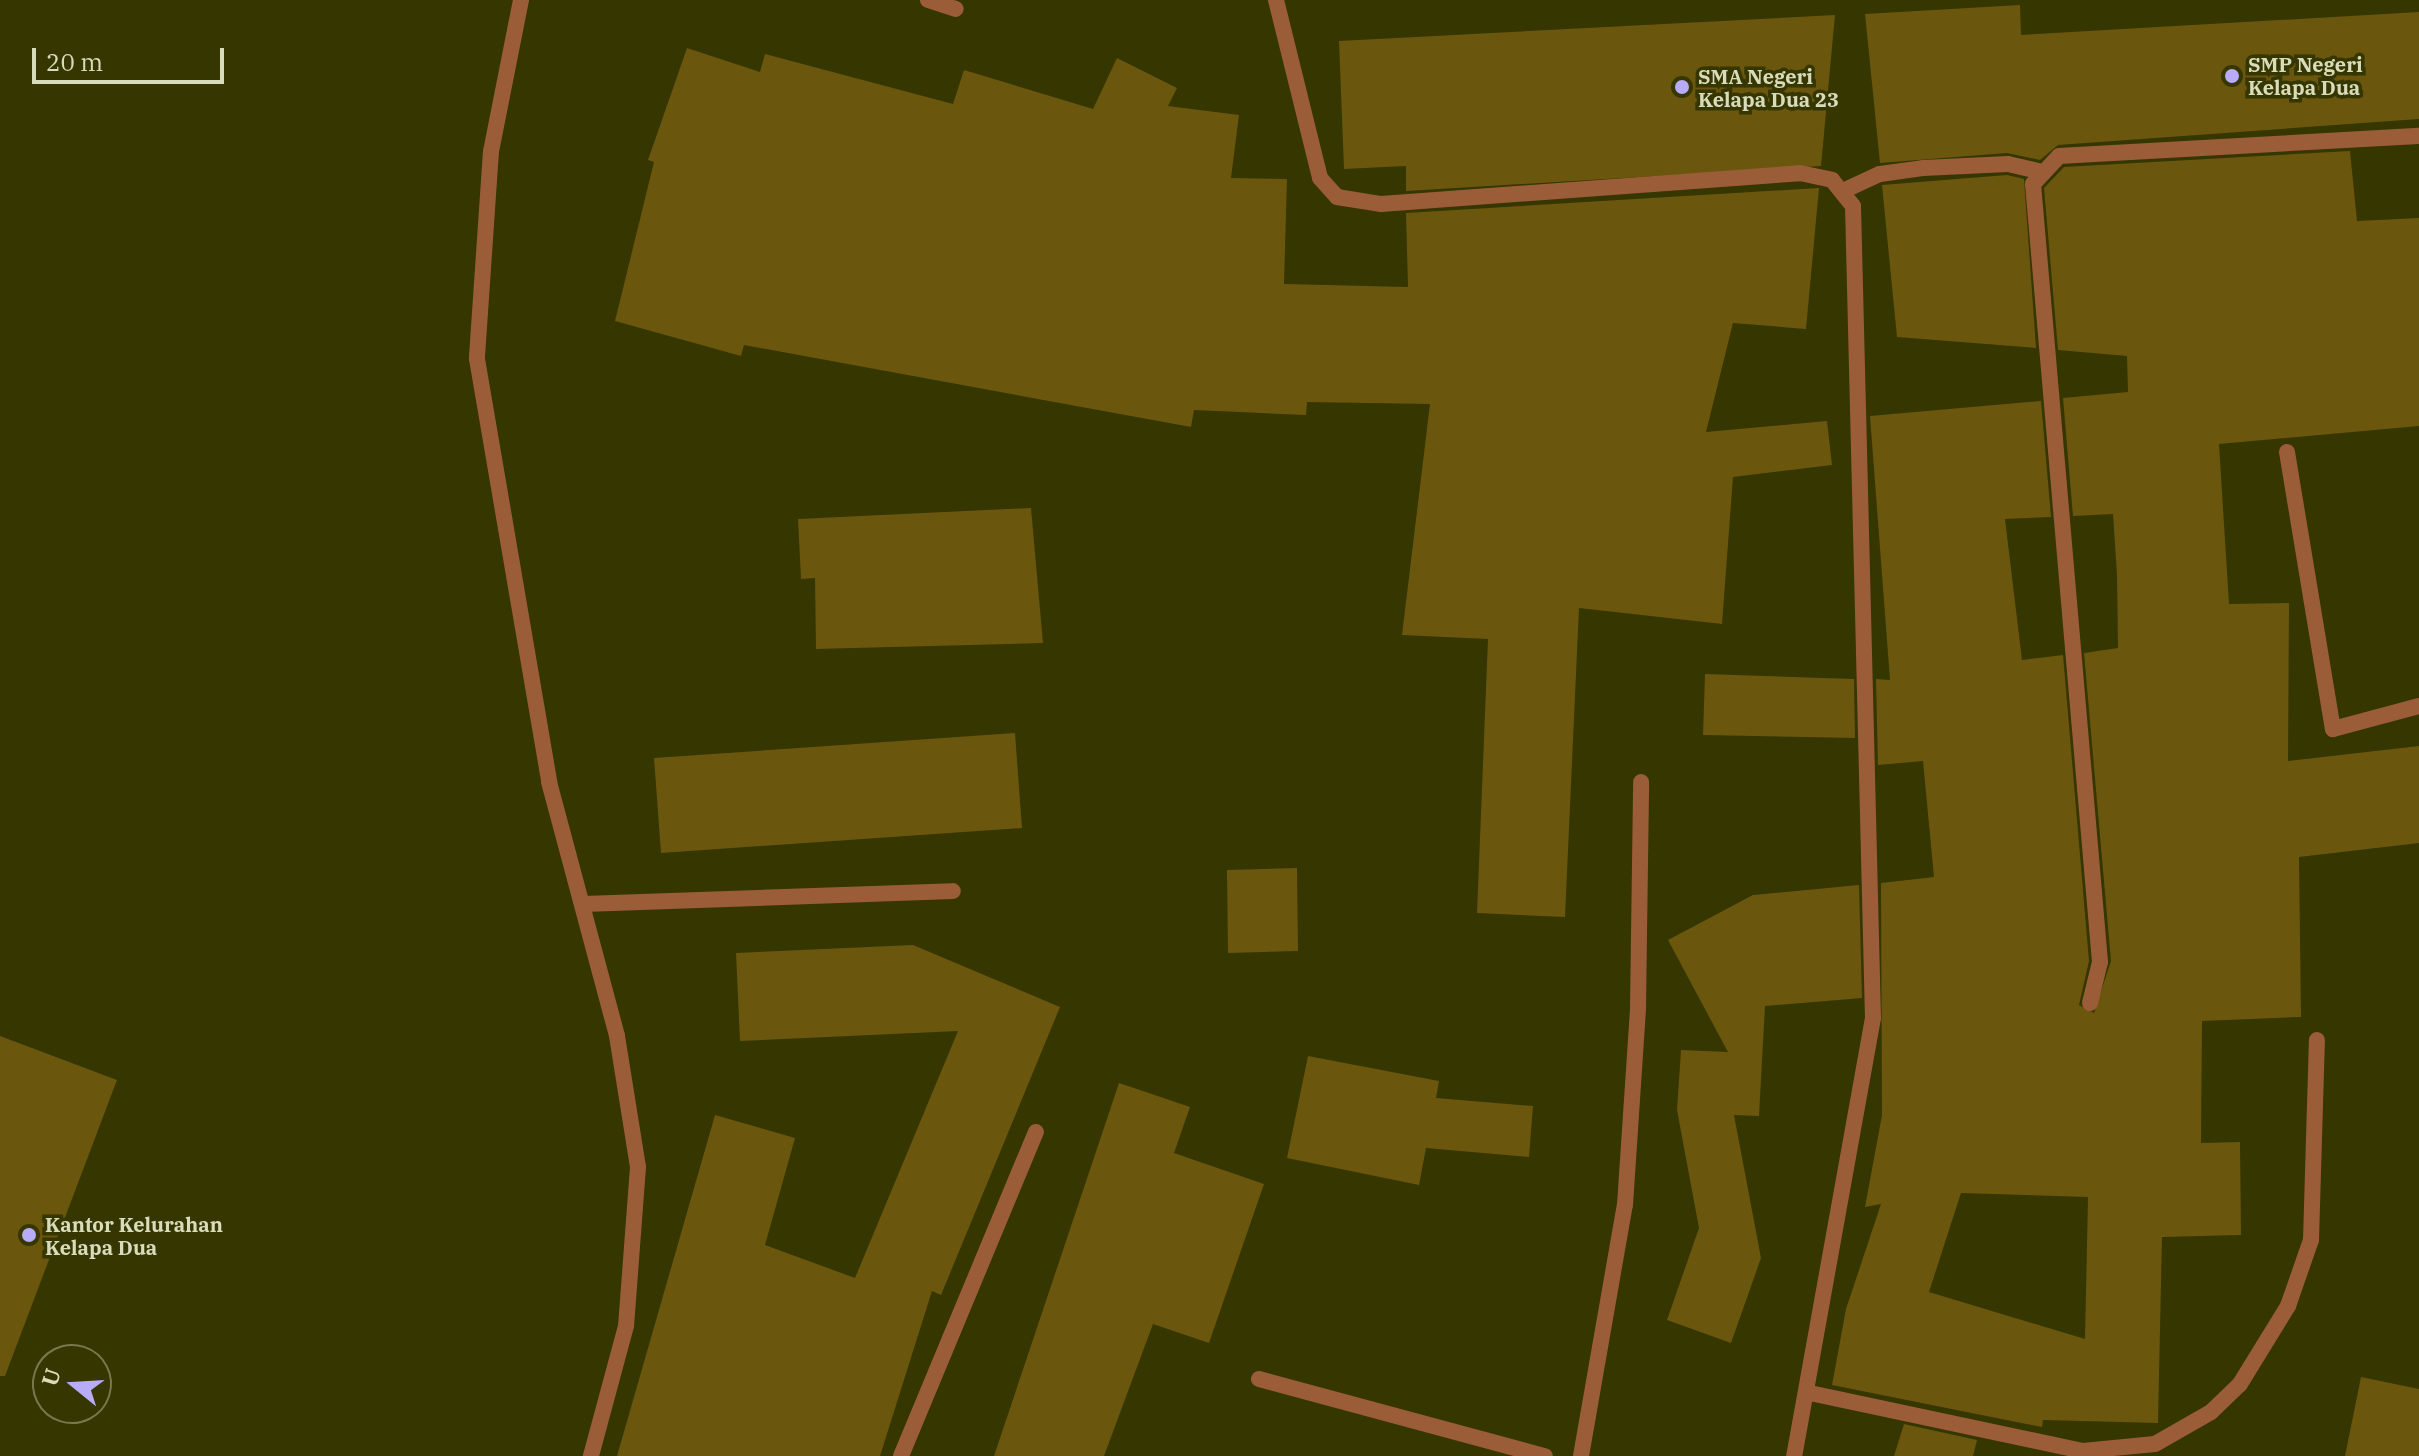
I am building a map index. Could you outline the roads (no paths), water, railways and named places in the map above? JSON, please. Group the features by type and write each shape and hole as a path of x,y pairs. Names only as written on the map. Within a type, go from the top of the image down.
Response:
{"street":[{"path":"521,0 491,151 477,359 549,782 617,1036 638,1167 626,1326 591,1456"},
{"path":"928,0 956,9"},
{"path":"1276,0 1320,178 1337,197 1381,204 1800,173 1845,190 1853,206 1873,1018 1810,1393 1794,1456"},
{"path":"2090,1003 2100,962 2032,199 2039,171 2059,156 2419,136"},
{"path":"1845,190 1880,174 1923,168 2008,164 2039,171"},
{"path":"2287,452 2333,729 2419,706"},
{"path":"1581,1456 1625,1205 1638,1007 1641,782"},
{"path":"584,904 953,891"},
{"path":"1810,1393 1995,1438 2083,1451 2155,1444 2211,1412 2240,1384 2288,1306 2311,1240 2317,1040"},
{"path":"901,1456 1036,1132"},
{"path":"1259,1379 1545,1456"},
{"path":"1991,1456 1995,1438"}],"place":[{"name":"SMP Negeri Kelapa Dua","path":"2232,76"},
{"name":"SMA Negeri Kelapa Dua 23","path":"1682,87"},
{"name":"Kantor Kelurahan Kelapa Dua","path":"29,1235"}]}
